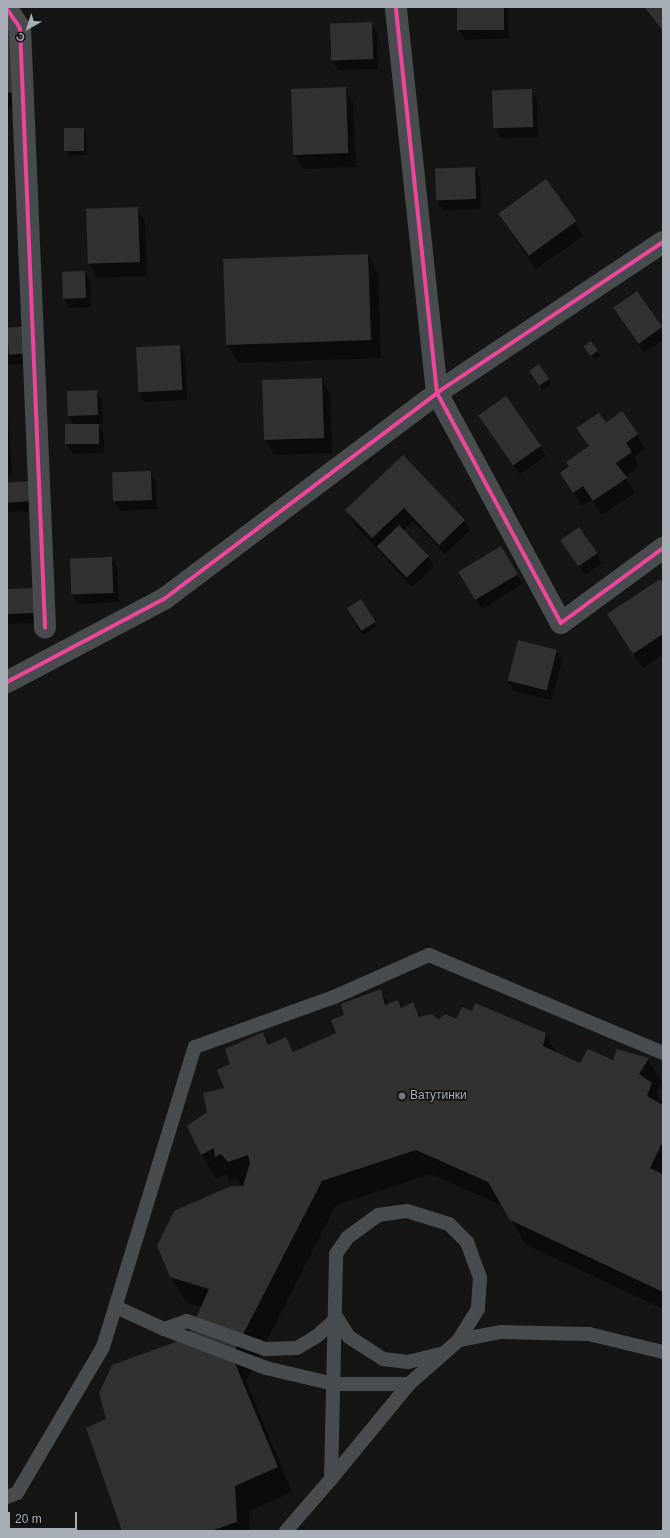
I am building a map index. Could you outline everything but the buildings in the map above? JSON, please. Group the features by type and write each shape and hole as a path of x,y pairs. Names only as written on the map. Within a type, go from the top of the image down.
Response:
{"street":[{"path":"396,7 437,393 561,623 663,548"},
{"path":"7,9 20,28 45,627"},
{"path":"7,682 164,598 437,393 663,242"}],"lane":[{"path":"7,1497 17,1493 103,1347 195,1047 334,997 429,956 663,1053"},
{"path":"286,1531 331,1479 409,1384 442,1353 459,1340 478,1309 480,1278 467,1242 449,1224 407,1211 378,1215 348,1237 336,1254 334,1285 336,1318 331,1479"},
{"path":"116,1307 164,1329 266,1368 334,1384 409,1384"},
{"path":"164,1329 187,1321 265,1349 297,1348 317,1336 336,1318"},
{"path":"336,1318 349,1337 382,1359 408,1362 442,1353"},
{"path":"459,1340 501,1332 589,1334 663,1352"}],"cycle path":[{"path":"7,682 164,599 437,393 396,7"},
{"path":"7,9 20,28 45,627"},
{"path":"663,242 437,393 561,623 663,548"}],"place":[{"name":"Ватутинки","path":"402,1096"}]}
